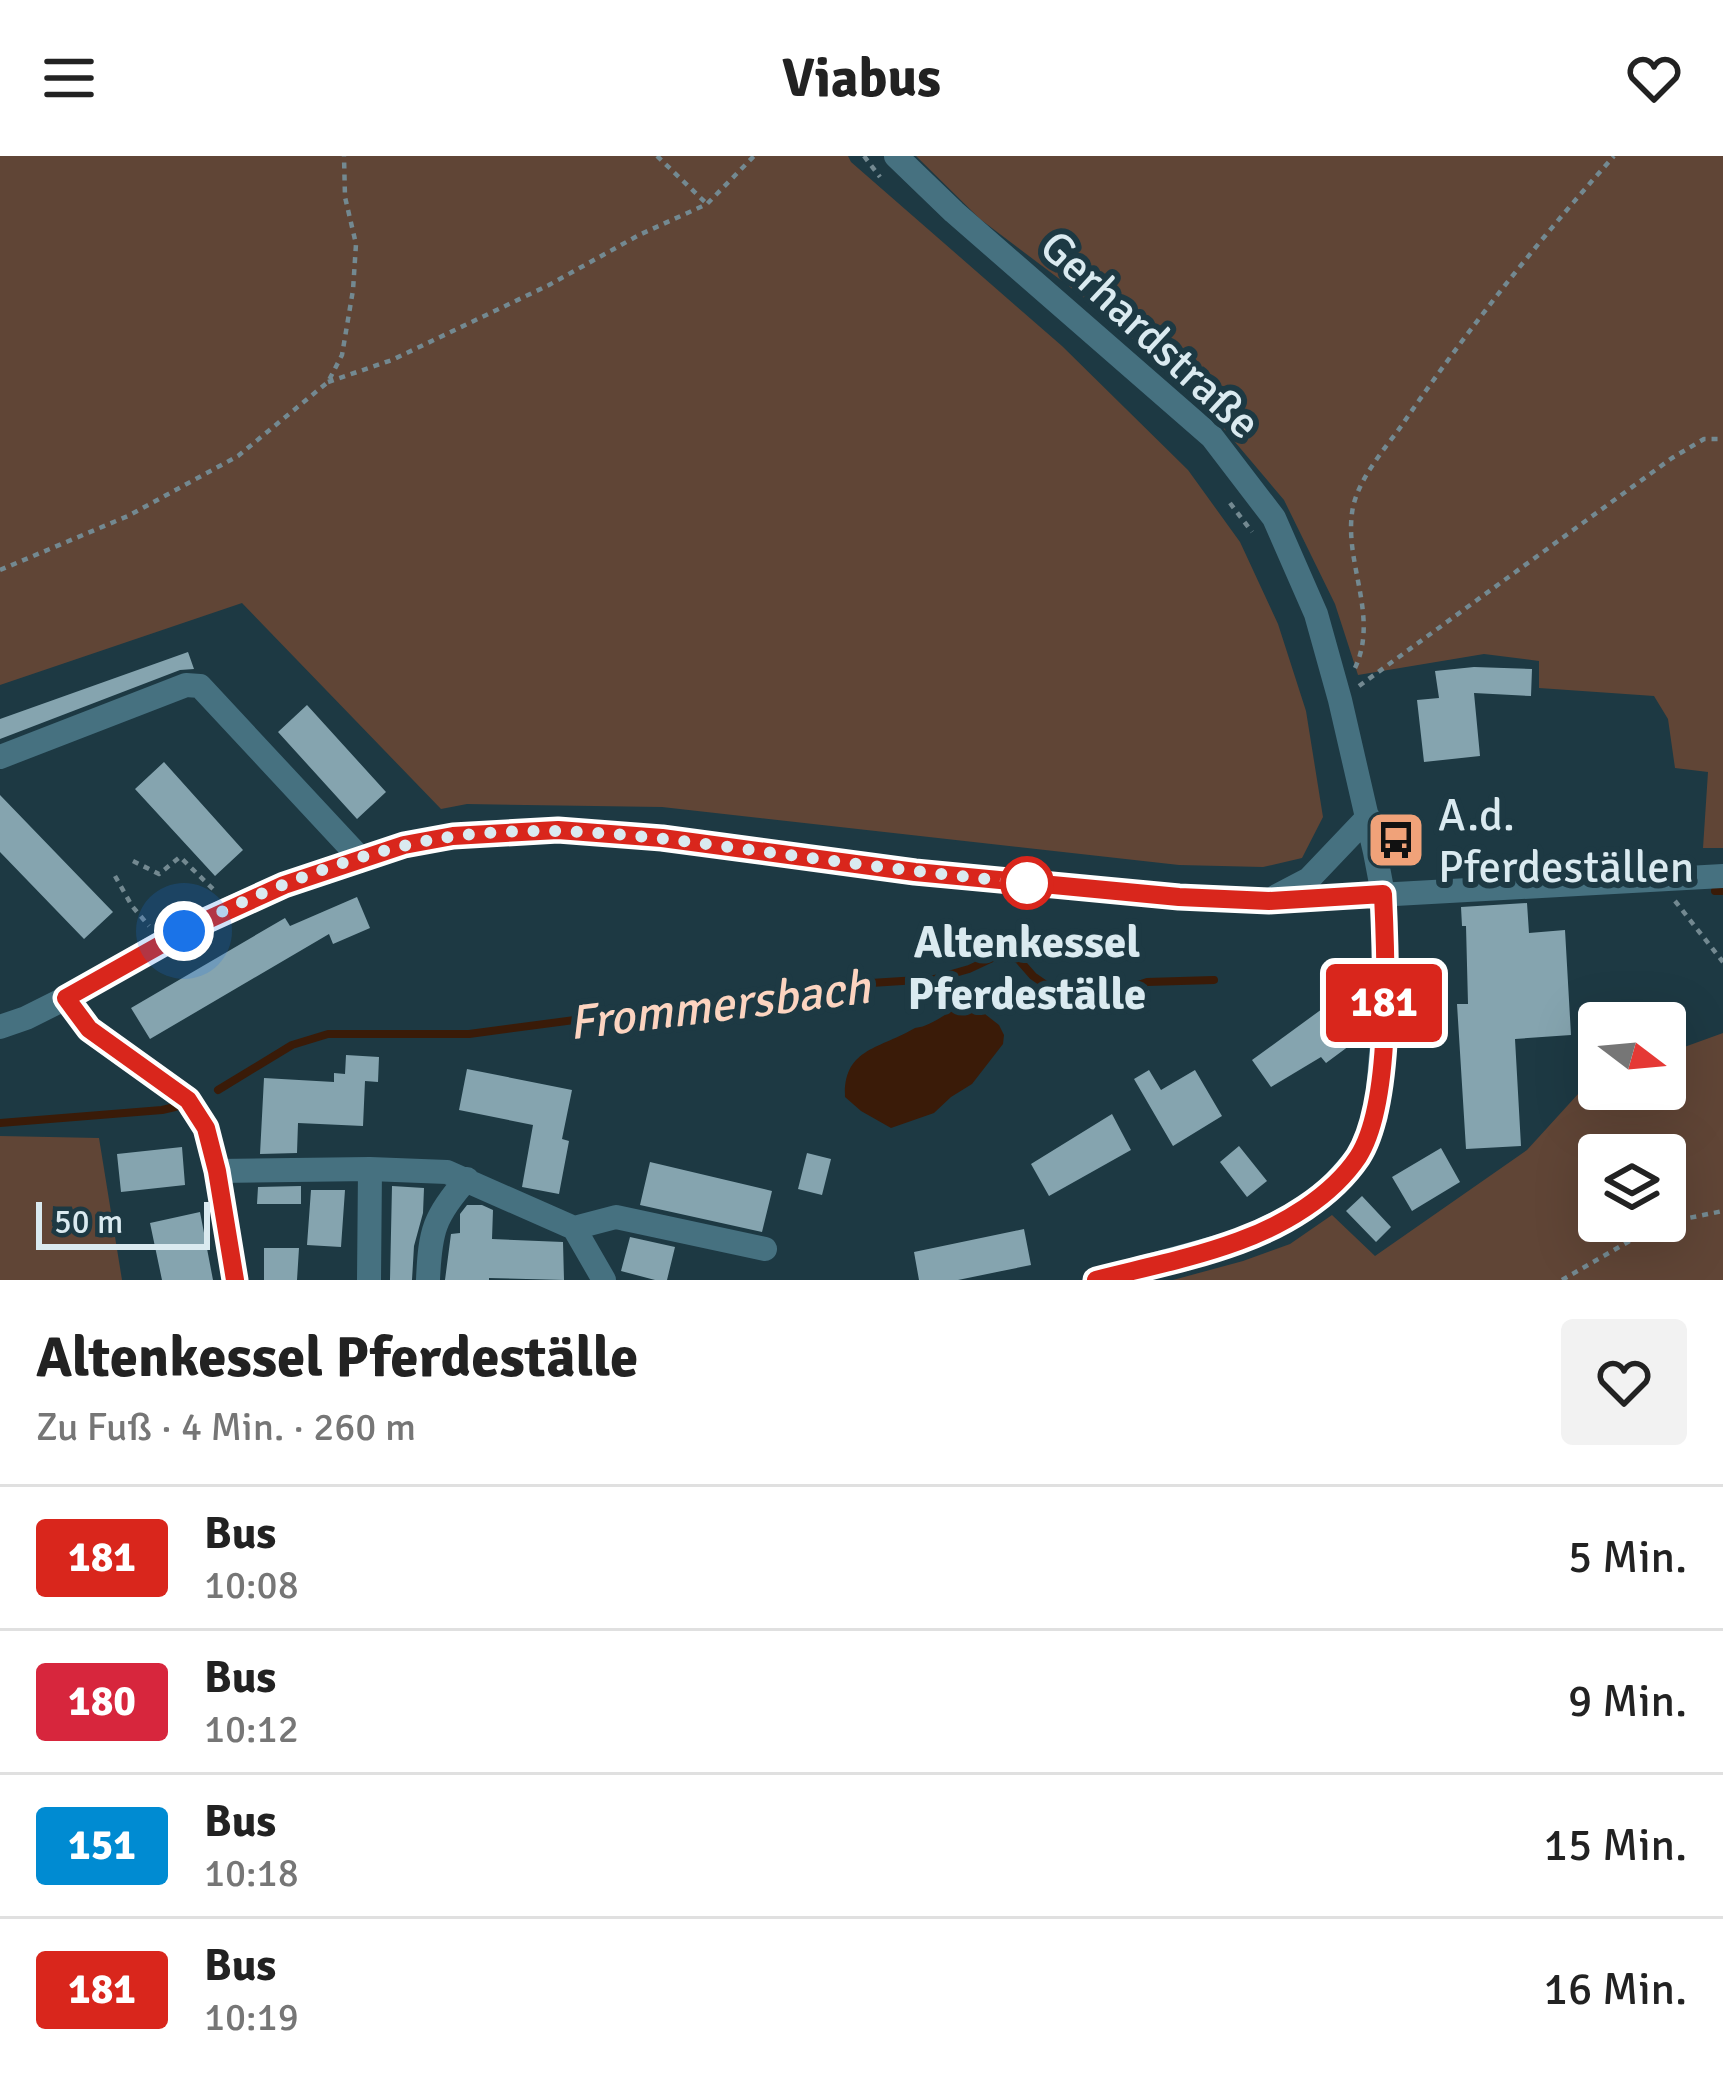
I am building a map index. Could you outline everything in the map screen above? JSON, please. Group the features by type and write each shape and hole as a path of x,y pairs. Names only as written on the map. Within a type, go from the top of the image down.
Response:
{"street":[{"name":"Gerhardstraße","path":"896,156 1212,437 1274,518 1316,614 1383,894 1386,958 1381,1069 1376,1116 1358,1156 1331,1187 1298,1213 1239,1241 1096,1280"},
{"path":"0,757 186,685 200,686 361,859"},
{"path":"1269,901 1309,879 1368,817"},
{"path":"0,1027 284,885 404,845 453,836 558,830 662,838 915,872 1269,901 1723,876"},
{"path":"66,998 89,1029 188,1100 206,1128 236,1280"},
{"path":"369,1280 370,1169"},
{"path":"217,1171 446,1172 574,1228 604,1280"},
{"path":"428,1280 431,1231 445,1204 467,1179"},
{"path":"574,1228 616,1217 765,1249"}],"path":[{"path":"328,382 342,356 353,290 356,244 345,197 344,156"},
{"path":"657,156 707,203"},
{"path":"0,570 128,516 238,456 328,382 392,360 707,203 754,156"},
{"path":"864,156 890,186"},
{"path":"1340,700 1359,660 1365,618 1353,560 1352,511 1366,476 1547,231 1614,156"},
{"path":"1340,700 1672,458 1703,439 1723,439"},
{"path":"1229,502 1253,533"},
{"path":"133,861 159,874 180,857 216,892"},
{"path":"116,876 144,920"},
{"path":"1658,880 1723,962"},
{"path":"1562,1280 1659,1224 1723,1210"}],"shaded area":[{"path":"0,156 848,156 1062,346 1188,470 1240,542 1278,624 1306,711 1323,817 1302,858 1263,867 1179,865 662,807 467,804 441,809 242,603 0,685"},
{"path":"916,156 1723,156 1723,848 1703,848 1708,772 1675,768 1668,719 1654,696 1539,688 1539,661 1484,654 1358,675 1335,604 1284,500 1213,416 1111,318 980,219"},
{"path":"966,1006 976,1007 999,1025 1003,1044 972,1084 934,1113 891,1128 845,1097 850,1068 866,1052"},
{"path":"1723,1033 1723,1280 1173,1280 1290,1244 1332,1215 1375,1256 1527,1150 1578,1094 1578,1110 1686,1110 1686,1046"},
{"path":"0,1136 99,1138 122,1280 0,1280"}],"building":[{"path":"188,652 194,669 180,670 0,739 0,719"},
{"path":"1532,669 1531,696 1474,693 1480,756 1424,762 1417,700 1439,698 1435,671"},
{"path":"307,705 386,792 357,819 278,732"},
{"path":"164,762 243,850 215,876 135,789"},
{"path":"0,795 113,912 84,939 0,852"},
{"path":"357,897 370,928 333,944 329,934 150,1039 131,1008 285,918 290,926"},
{"path":"1527,903 1529,933 1565,930 1571,1035 1515,1039 1521,1146 1466,1149 1457,1004 1468,1004 1466,926 1462,926 1461,907"},
{"path":"1323,967 1361,968 1363,999 1322,998"},
{"path":"1322,1009 1349,1046 1326,1063 1321,1057 1271,1087 1252,1060"},
{"path":"346,1055 379,1057 378,1082 365,1081 363,1126 298,1123 297,1153 260,1154 264,1078 334,1082 334,1073 345,1074"},
{"path":"467,1069 572,1090 562,1139 569,1141 559,1194 522,1187 533,1125 459,1110"},
{"path":"1149,1070 1161,1090 1195,1070 1222,1116 1173,1146 1134,1079"},
{"path":"1112,1114 1131,1150 1049,1196 1031,1164"},
{"path":"1239,1146 1267,1181 1247,1197 1220,1162"},
{"path":"182,1147 185,1185 121,1192 117,1154"},
{"path":"1441,1148 1460,1182 1412,1211 1392,1177"},
{"path":"807,1153 831,1159 822,1195 798,1189"},
{"path":"650,1162 772,1191 762,1232 640,1205"},
{"path":"301,1186 301,1204 257,1204 258,1187"},
{"path":"392,1186 424,1188 412,1280 390,1280"},
{"path":"311,1190 345,1190 341,1247 307,1245"},
{"path":"1362,1196 1391,1227 1376,1242 1346,1211"},
{"path":"467,1205 493,1210 492,1239 563,1242 564,1280 445,1280 451,1234 460,1233 460,1214"},
{"path":"200,1212 213,1280 162,1280 150,1223"},
{"path":"1024,1229 1031,1265 958,1280 919,1280 914,1252"},
{"path":"630,1237 675,1247 667,1280 621,1271"},
{"path":"264,1248 299,1248 297,1280 264,1280"}],"waterway":[{"name":"Frommersbach","path":"1715,891 1723,891"},
{"name":"Frommersbach","path":"218,1090 292,1045 328,1034 469,1034 839,985 934,979 999,955 1019,960 1056,992 1094,1000 1147,982 1214,980"},
{"name":"Frommersbach","path":"0,1123 175,1107"}],"bus line":[{"name":"181","path":"235,1280 206,1128 188,1100 89,1029 66,998 228,909 361,859 453,836 558,830 1179,897 1269,901 1383,894 1386,958 1381,1069 1376,1116 1358,1156 1331,1187 1298,1213 1239,1241 1096,1280"}],"place":[{"name":"A.d. Pferdeställen","path":"1396,840"},
{"name":"Altenkessel Pferdeställe","path":"1027,883"}],"route":[{"path":"184,931 284,885 404,845 453,836 558,830 662,838 1047,885 1027,883"}]}
